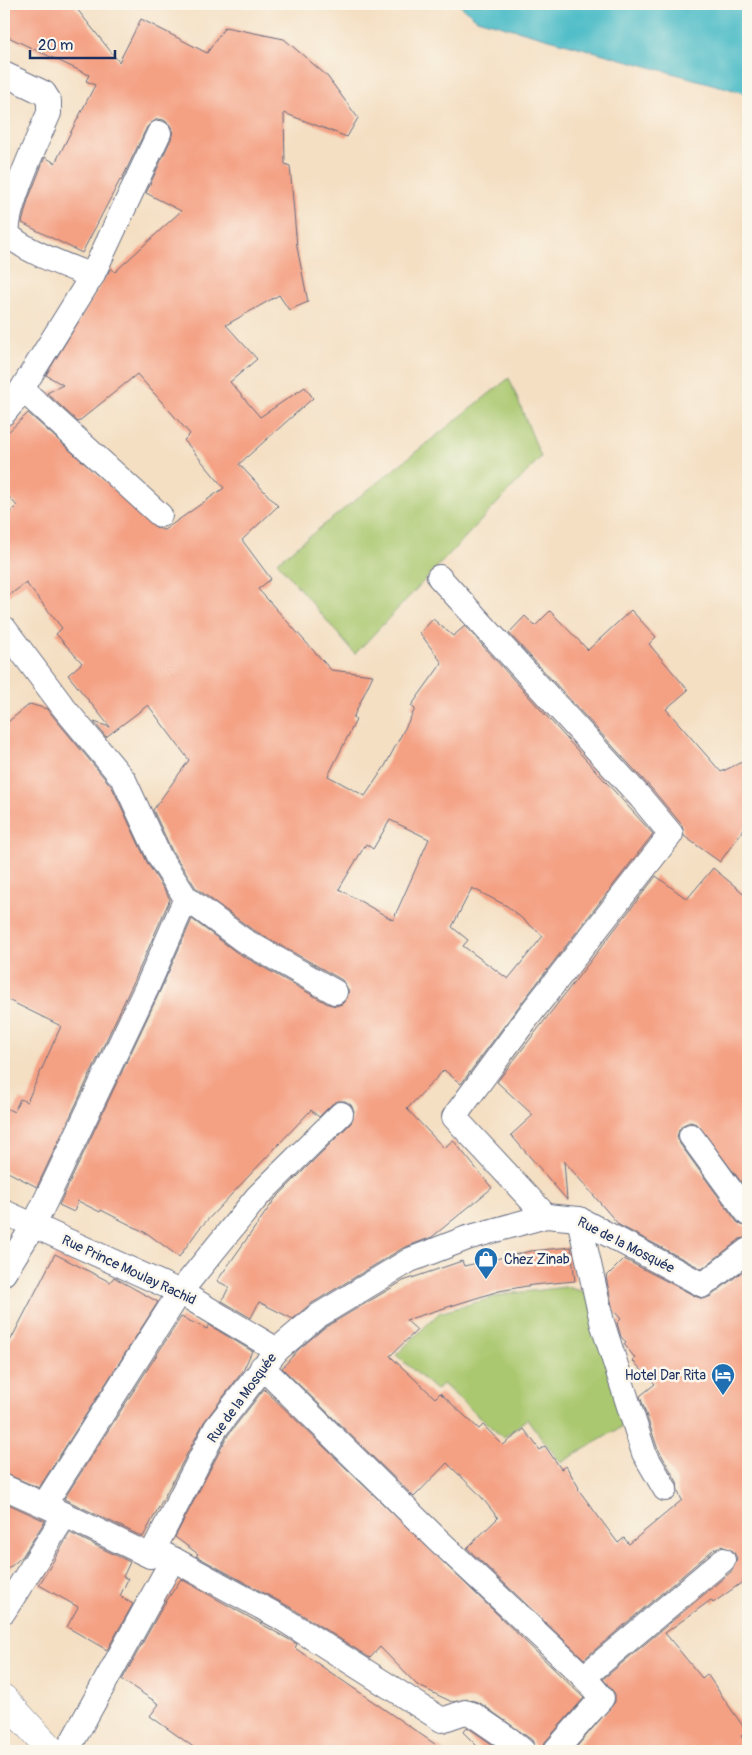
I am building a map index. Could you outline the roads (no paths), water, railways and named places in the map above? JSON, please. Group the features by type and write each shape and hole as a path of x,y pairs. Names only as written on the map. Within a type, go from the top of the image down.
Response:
{"main road":[{"path":"4,1699 52,1751"}],"street":[{"path":"4,74 44,93 49,101 49,114 9,206 5,223 8,234 19,243 92,276"},
{"path":"4,413 22,388 92,276 159,133"},
{"path":"22,388 160,515"},
{"path":"439,577 641,798 671,834 527,1018 454,1117 546,1216"},
{"path":"4,628 64,708 124,780 160,858 186,898 243,940 335,992"},
{"path":"4,1273 34,1225 144,994 186,898"},
{"path":"4,1611 54,1510 180,1292 257,1197 341,1114"},
{"path":"691,1136 748,1214"},
{"name":"Rue Prince Moulay Rachid","path":"4,1212 180,1292 269,1358 436,1538 584,1677 602,1698 555,1751"},
{"name":"Rue de la Mosquée","path":"67,1751 164,1554 216,1428 269,1358 316,1317 410,1260 467,1238 546,1216 579,1219 703,1285 748,1250"},
{"path":"579,1219 602,1322 644,1453 665,1489"},
{"path":"4,1487 150,1556 164,1554 283,1619 442,1720 465,1712 472,1714 523,1751"},
{"path":"584,1677 723,1560"}],"water":[{"path":"458,4 748,4 748,94 477,19"}],"place":[{"name":"Chez Zinab","path":"486,1280"},
{"name":"Hotel Dar Rita","path":"723,1396"}]}
